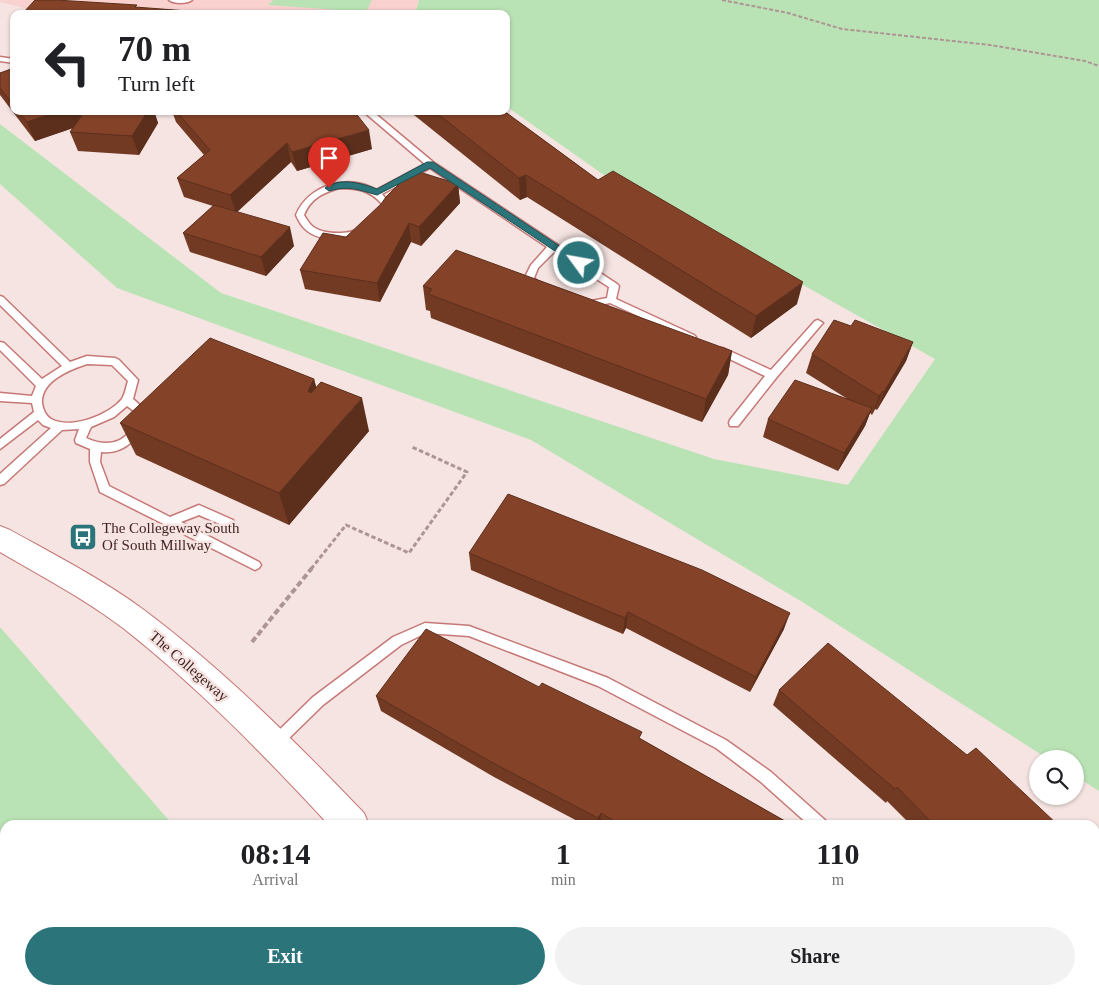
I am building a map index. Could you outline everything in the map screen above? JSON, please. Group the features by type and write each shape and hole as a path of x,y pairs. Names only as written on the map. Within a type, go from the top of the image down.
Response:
{"street":[{"name":"The Collegeway","path":"0,538 69,578 132,618 206,679 275,743 347,820"}],"lane":[{"path":"172,0 189,0"},
{"path":"372,115 430,164 614,286 611,300"},
{"path":"377,193 430,164"},
{"path":"339,185 361,186 377,193 386,204 382,217 368,229 348,235 325,235 308,228 300,215 304,202 319,191 339,185"},
{"path":"546,290 538,287 529,278 534,267 553,247"},
{"path":"572,298 590,304 611,300 772,375"},
{"path":"0,299 68,366"},
{"path":"734,422 818,323"},
{"path":"1,345 43,386"},
{"path":"86,360 116,362 133,380 127,400 116,412 86,425 60,426 47,422 39,413 36,400 38,392 52,375 68,366 86,360"},
{"path":"0,397 36,400"},
{"path":"86,425 80,440 96,447 114,448 124,442 143,423 144,413 127,400"},
{"path":"0,445 39,413"},
{"path":"0,481 60,426"},
{"path":"96,447 95,462 104,488 255,565"},
{"path":"169,522 199,510 229,523"},
{"path":"275,743 318,701 397,641 425,628 468,630 603,682 721,744 766,777 814,820"}],"path":[{"path":"722,0 788,13 842,29 990,44 1085,61 1099,66"},
{"path":"252,642 346,525 409,553 468,472 412,448"}],"shaded area":[{"path":"0,0 419,0 416,10 32,10 0,2"}],"green space":[{"path":"273,0 372,0 367,10 268,5"},
{"path":"419,0 1099,0 1099,791 1084,782 1084,750 1034,750 804,603 531,440 117,288 0,184 0,124 221,293 714,459 848,485 935,359 730,244 628,192 510,109 510,10 416,10"},
{"path":"0,627 169,820 0,820"}],"building":[{"path":"35,0 56,0 137,5 135,7 174,10 26,10"},
{"path":"10,69 10,101 0,88 0,73"},
{"path":"21,115 47,115 27,122"},
{"path":"82,115 145,115 132,136 70,132"},
{"path":"179,115 357,115 369,130 292,152 287,143 230,195 177,178 210,150"},
{"path":"439,115 509,115 598,180 613,171 803,282 756,316 526,175 519,178"},
{"path":"413,170 458,184 419,227 409,223 377,283 300,270 323,233 346,237"},
{"path":"214,205 290,227 261,257 183,233"},
{"path":"456,250 732,351 706,399 428,294 432,289 423,286"},
{"path":"834,320 851,326 855,320 913,342 884,392 879,396 812,354"},
{"path":"210,338 314,379 308,391 311,393 321,382 362,398 279,493 120,423"},
{"path":"795,380 872,408 844,453 768,419"},
{"path":"508,494 702,570 790,613 756,677 628,612 625,618 469,553"},
{"path":"426,629 539,687 542,683 642,732 639,738 783,820 613,820 601,813 598,818 493,763 376,696"},
{"path":"828,643 967,755 976,748 1029,798 1029,805 1037,805 1053,820 929,820 897,787 895,789 779,690"}],"place":[{"name":"The Collegeway South Of South Millway","path":"83,537"}],"route":[{"path":"329,188 339,185 361,186 377,193 430,164 579,263"}]}
